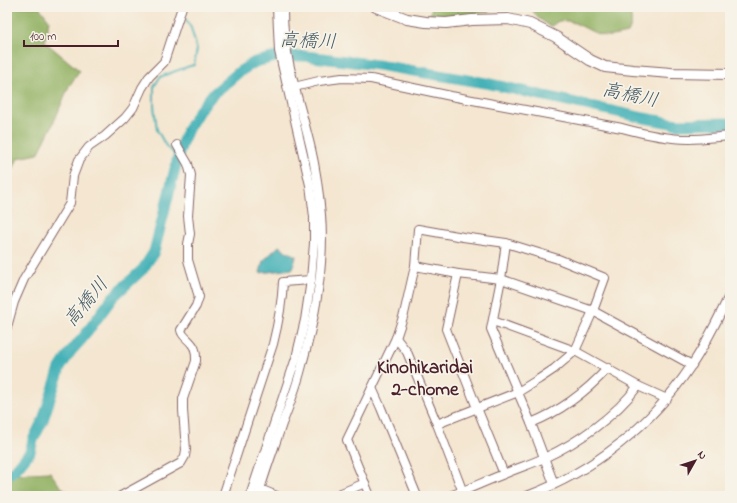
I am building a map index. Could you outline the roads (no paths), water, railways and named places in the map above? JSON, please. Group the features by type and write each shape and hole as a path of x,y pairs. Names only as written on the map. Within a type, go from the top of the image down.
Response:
{"main road":[{"path":"376,7 407,19 426,22 446,23 472,20 508,19 530,24 556,37 590,60 605,66 671,73 730,74"}],"street":[{"path":"250,496 296,358 305,320 311,280 314,243 314,217 310,185 283,50 277,7"},
{"path":"283,7 283,50"},
{"path":"7,327 14,302 24,279 70,204 74,176 79,160 89,147 105,136 125,118 133,108 149,77 164,62 180,11"},
{"path":"291,87 342,78 370,79 670,138 689,139 730,136"},
{"path":"277,496 259,493 303,362 312,329 322,248 318,186 312,150 291,87"},
{"path":"121,496 181,463 185,456 186,450 183,399 196,361 196,355 195,348 182,334 181,330 196,306 199,297 188,260 188,244 190,234 188,216 191,176 188,164 177,145"},
{"path":"370,496 347,440 396,338 404,314 415,266 418,229 506,243 558,259 605,278 593,311 575,351 554,369 518,392 437,424"},
{"path":"506,243 501,279 491,329 531,423 554,484"},
{"path":"415,266 458,274 501,279 593,311 692,365"},
{"path":"458,274 446,329 504,474"},
{"path":"223,496 273,344 282,301 283,282 311,280"},
{"path":"527,496 589,466 619,444 647,420 667,399 692,365 713,329 730,294"},
{"path":"493,321 575,351 638,386 667,399"},
{"path":"396,338 407,352 437,424 463,494"},
{"path":"531,423 545,418 570,402 590,386 608,368"},
{"path":"450,496 463,494 504,474 544,458 568,445 602,422 626,401 638,386"},
{"path":"372,388 417,496"},
{"path":"334,496 365,483"}],"water":[{"path":"279,246 296,256 293,269 260,273 263,261"}],"waterway":[{"path":"178,157 166,146 157,130 154,106 154,87 160,77 194,65 197,49 191,28 182,13"},
{"name":"高橋川","path":"7,475 16,469 30,452 33,440 43,420 60,368 71,351 82,339 113,297 143,269 154,252 178,157 188,129 199,111 212,95 239,72 255,62 280,56 305,56 378,65 486,83 677,124 730,123"}],"district":[{"name":"Kinohikaridai 2-chome","path":"425,379"}]}
